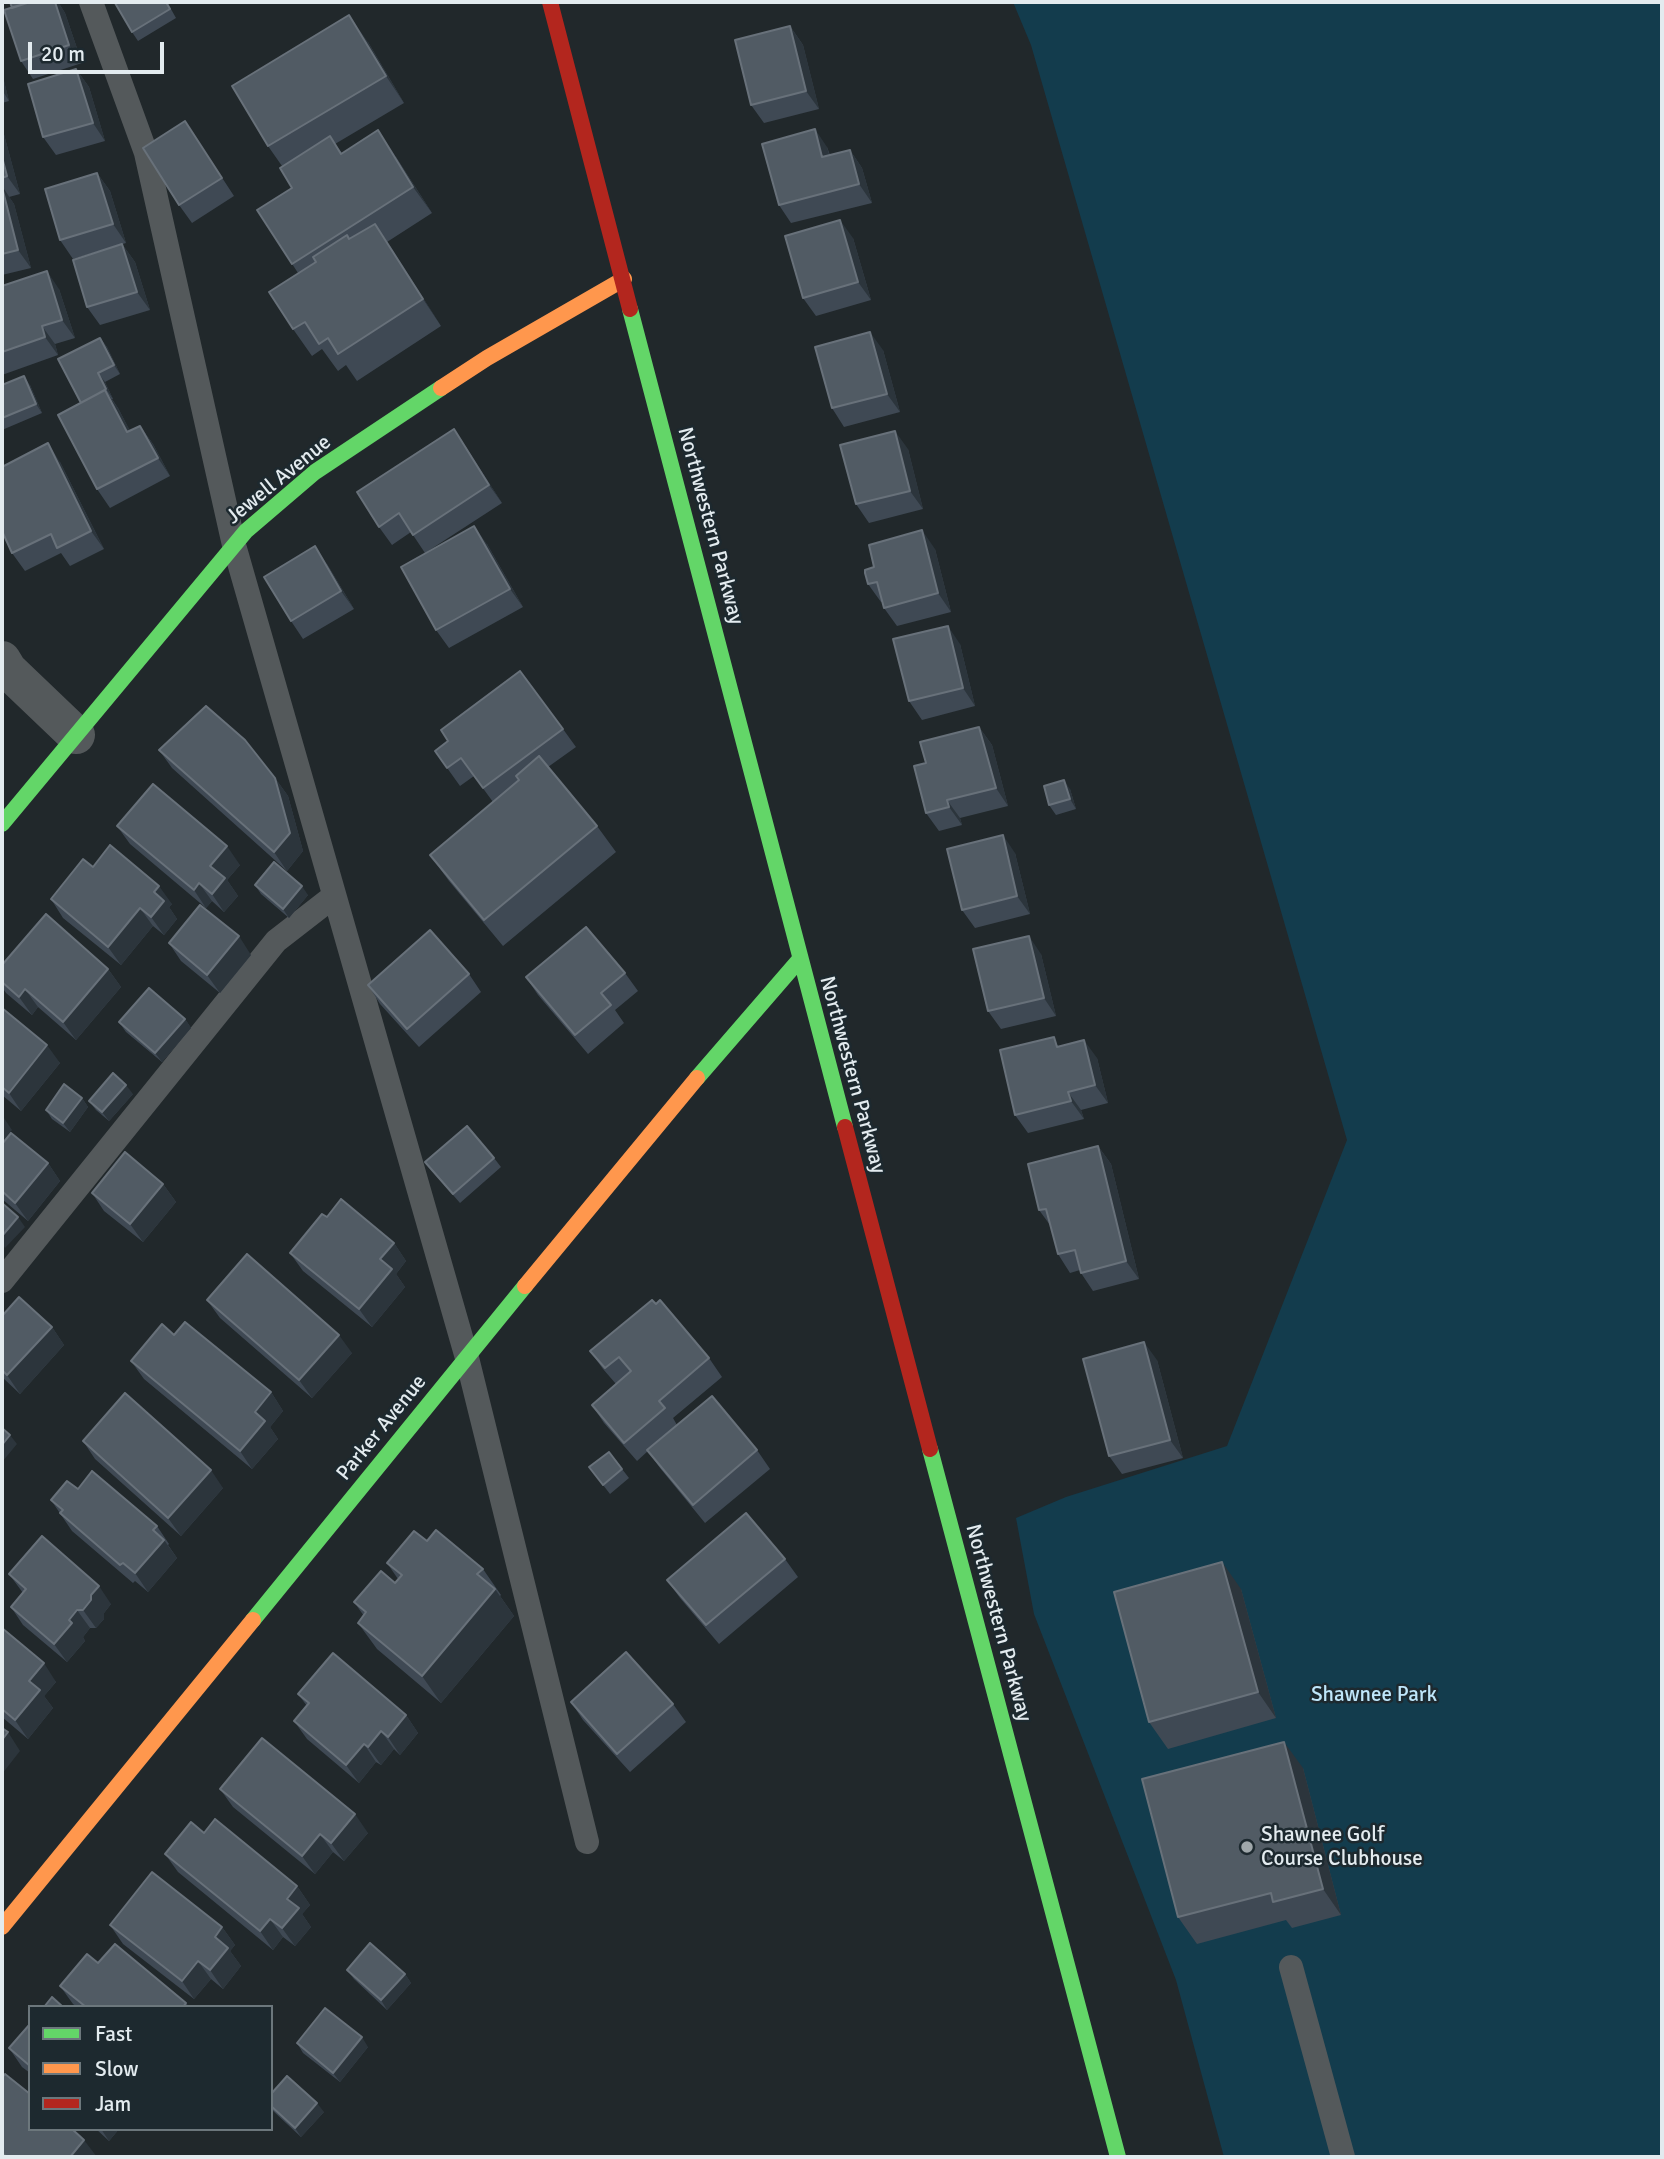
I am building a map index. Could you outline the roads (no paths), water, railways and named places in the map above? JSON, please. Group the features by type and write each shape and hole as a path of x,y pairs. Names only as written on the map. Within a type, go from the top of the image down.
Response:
{"street":[{"name":"Northwestern Parkway","path":"550,2 800,959 1118,2157"},
{"name":"Jewell Avenue","path":"2,824 246,531 315,472 488,358 624,279"},
{"path":"2,660 8,670 76,735"},
{"name":"Parker Avenue","path":"2,1927 658,1124 800,959"}],"lane":[{"path":"91,2 146,153 234,545 467,1358 587,1842"},
{"path":"2,1281 276,941 334,896"},
{"path":"1291,1967 1343,2157"}],"place":[{"name":"Shawnee Golf Course Clubhouse","path":"1247,1847"}],"park label":[{"name":"Shawnee Park","path":"1374,1695"}]}
